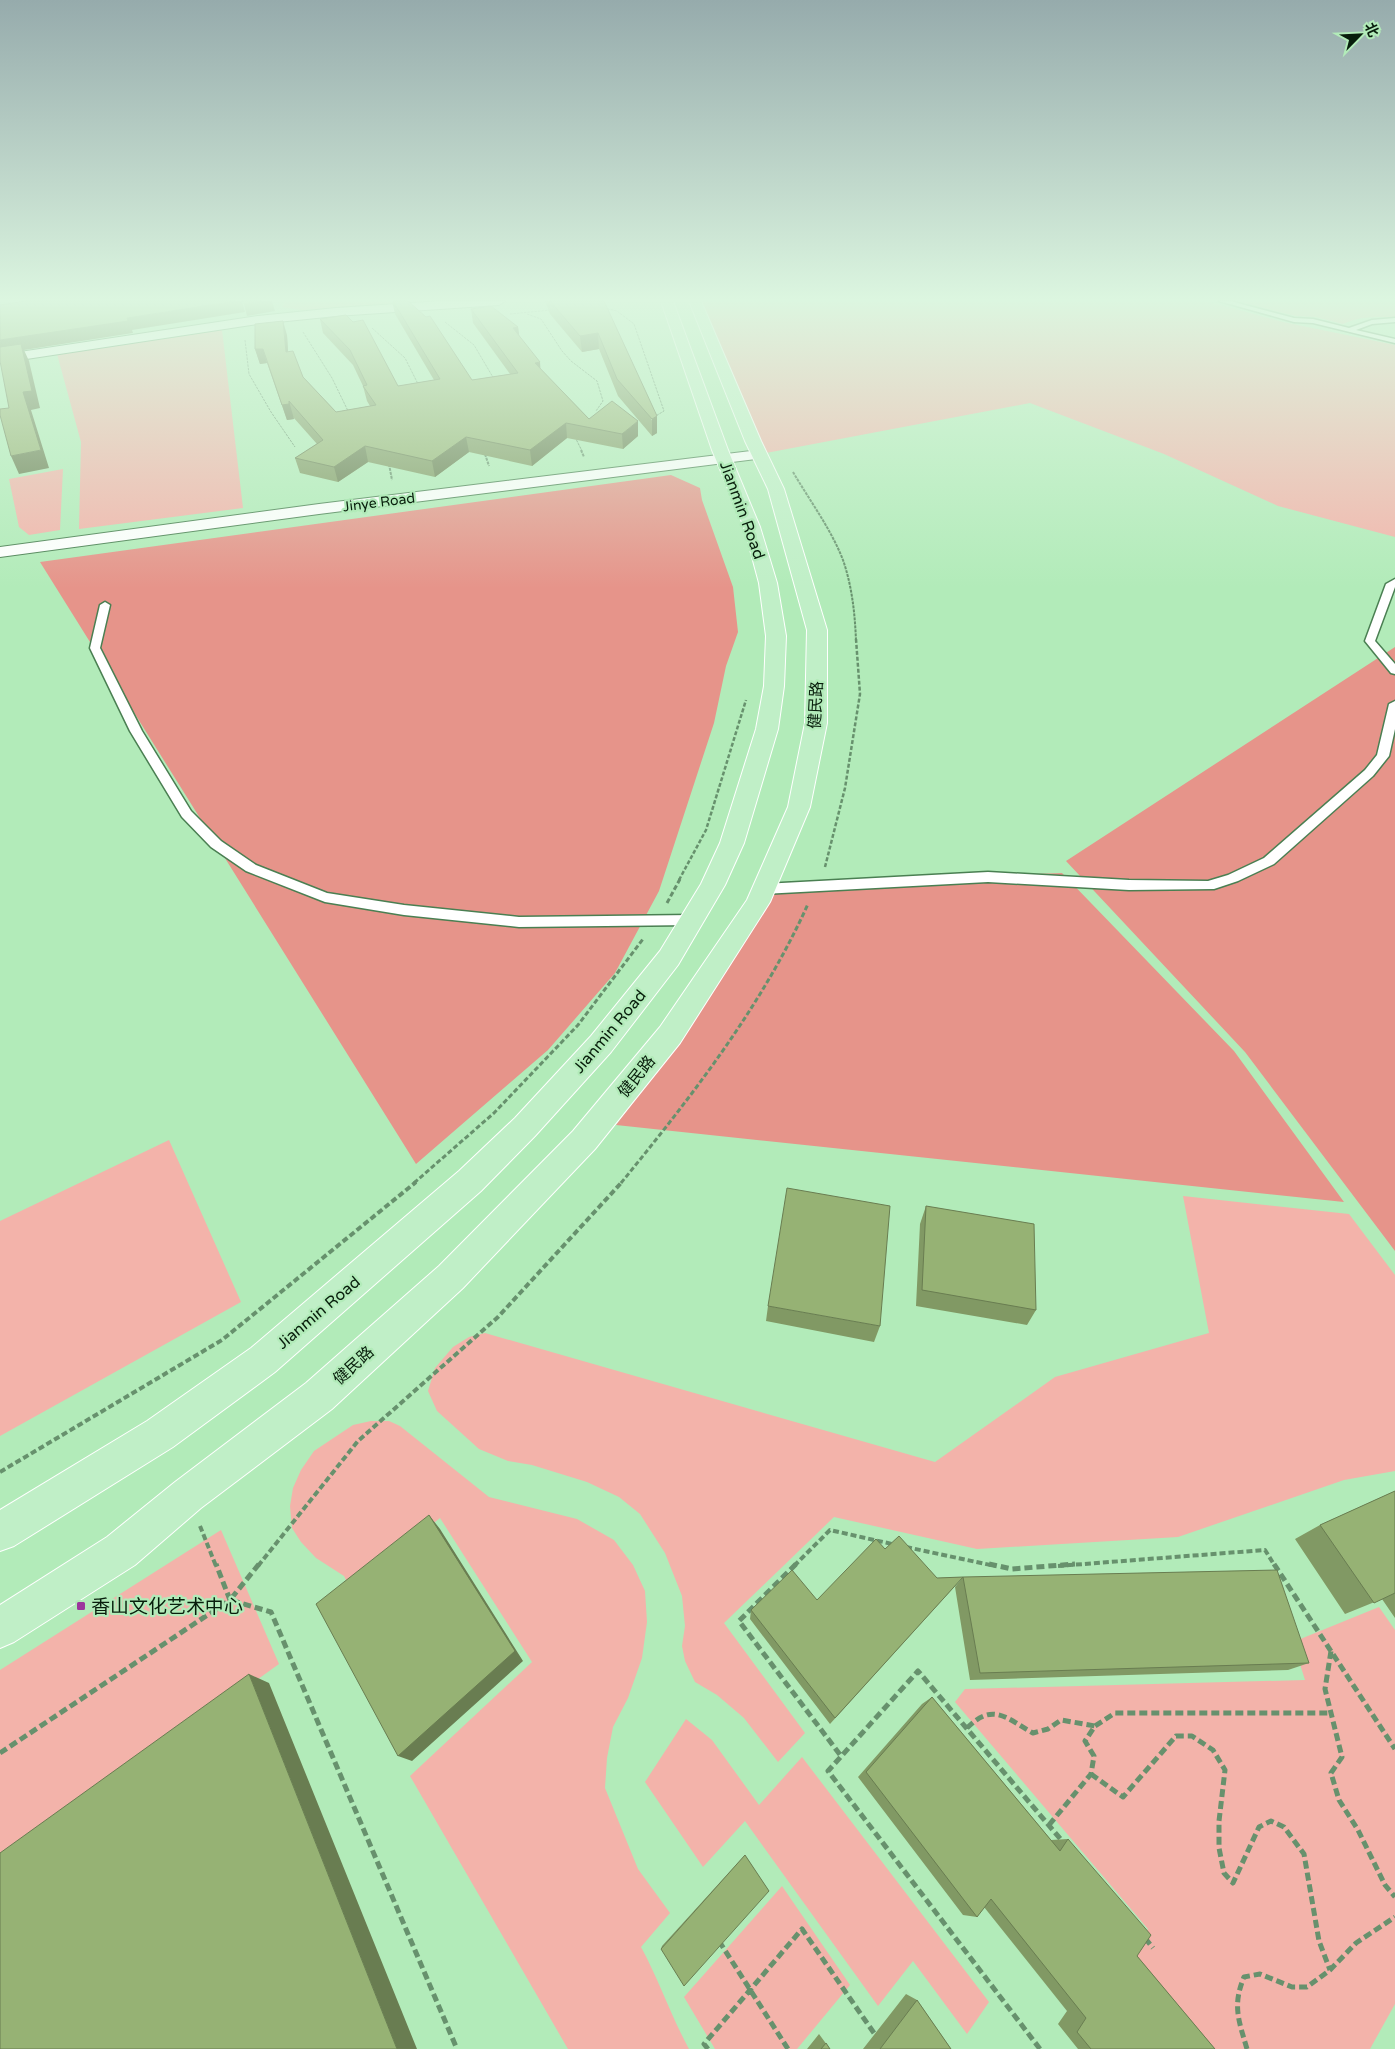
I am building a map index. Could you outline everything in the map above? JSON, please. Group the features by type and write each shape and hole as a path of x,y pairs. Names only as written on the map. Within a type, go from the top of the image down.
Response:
{"main road":[{"name":"Jianmin Road","path":"0,1532 160,1434 263,1360 470,1181 525,1127 601,1044 669,958 693,920 714,885 732,843 767,729 774,686 776,636 768,583 752,527 724,459 701,397"},
{"name":"健民路","path":"0,1628 121,1551 188,1495 319,1396 451,1277 574,1152 670,1035 758,902 799,807 816,723 817,630 776,489 759,455 735,397"}],"street":[{"name":"Jinye Road","path":"0,552 320,509 759,455"}],"lane":[{"path":"1395,582 1391,584 1370,641 1395,671"},
{"path":"105,605 104,616 95,648 136,731 186,814 216,844 251,868 325,897 404,910 519,922 693,920"},
{"path":"763,889 988,878 1129,885 1209,886 1233,878 1268,861 1369,773 1383,756 1395,704"}],"path":[{"path":"262,397 295,447"},
{"path":"341,397 350,414"},
{"path":"596,411 603,401 602,397"},
{"path":"648,418 659,416 664,411 659,397"},
{"path":"574,436 584,457"},
{"path":"484,448 489,466"},
{"path":"389,463 392,480"},
{"path":"0,1472 222,1340 406,1190 494,1113 578,1025 658,921 706,830 747,696"},
{"path":"188,1495 230,1600"},
{"path":"842,1756 739,1620 830,1530 894,1544"},
{"path":"903,1546 1012,1569 1265,1550 1395,1749"},
{"path":"0,1753 230,1600"},
{"path":"230,1600 270,1612 457,2049"},
{"path":"1331,1651 1325,1689 1342,1757 1331,1773 1339,1800 1358,1830 1385,1885 1395,1897"},
{"path":"1040,2049 828,1771 918,1670 1067,1847"},
{"path":"966,1728 986,1712 996,1713 1033,1733 1048,1729 1061,1720 1095,1726"},
{"path":"1049,1825 1091,1774 1094,1756 1085,1741 1095,1726 1116,1713 1332,1713"},
{"path":"1091,1774 1123,1797 1176,1736 1192,1736 1213,1750 1225,1770 1221,1798 1220,1834 1223,1873 1233,1883 1259,1827 1271,1821 1284,1827 1304,1854 1319,1940 1330,1970"},
{"path":"1247,2049 1236,2010 1236,1992 1244,1977 1260,1974 1292,1987 1308,1987 1330,1970 1356,1943 1395,1917"},
{"path":"708,2049 704,2044 802,1929 880,2041"},
{"path":"1140,1933 1153,1948"},
{"path":"717,1937 788,2049"}],"shaded area":[{"path":"69,397 230,397 243,508 79,529 81,442"},
{"path":"742,397 1395,397 1395,537 1278,506 1164,454 1030,403 766,453"},
{"path":"63,469 60,530 29,535 19,527 9,479"},
{"path":"671,475 700,488 702,500 733,587 738,632 726,666 714,723 659,891 615,973 548,1050 416,1164 40,562"},
{"path":"1395,647 1395,1251 1245,1052 1066,861"},
{"path":"1062,873 1234,1051 1344,1202 616,1125 691,1025 777,884"},
{"path":"169,1140 241,1302 0,1436 0,1221"},
{"path":"1183,1196 1349,1214 1395,1275 1395,1471 1344,1480 1178,1537 977,1549 834,1517 724,1623 805,1733 778,1762 744,1718 717,1695 695,1682 685,1661 682,1646 685,1626 682,1596 665,1553 640,1514 619,1497 587,1482 532,1465 508,1461 479,1449 437,1411 428,1391 435,1368 453,1347 469,1337 485,1333 935,1462 1055,1377 1209,1333"},
{"path":"371,1421 389,1421 400,1426 489,1497 577,1519 614,1540 633,1565 645,1591 647,1622 642,1658 628,1698 613,1727 607,1758 605,1788 638,1869 670,1913 641,1947 689,2049 568,2049 410,1776 532,1662 440,1518 351,1590 344,1576 316,1558 301,1542 292,1528 290,1506 293,1488 301,1470 314,1451 353,1425"},
{"path":"221,1530 279,1664 0,1864 0,1670"},
{"path":"1379,1607 1395,1630 1395,2004 1370,2049 1207,2049 1129,1954 1148,1929 955,1702 965,1689 1305,1680 1293,1642"},
{"path":"686,1719 712,1740 759,1805 802,1757 989,2002 967,2034 913,1961 878,2006 745,1821 703,1867 645,1782"},
{"path":"782,1886 850,1985 797,2049 715,2049 684,1997"}],"building":[{"path":"7,397 24,397 41,450 11,456 0,415 0,409 9,408"},
{"path":"279,397 321,397 336,412 376,405 370,397 567,397 589,419 612,401 638,421 622,434 566,423 530,450 466,437 432,461 365,446 334,467 295,458 323,440 289,401 289,404 282,405"},
{"path":"632,397 648,397 657,416 652,419"},
{"path":"787,1188 890,1206 880,1326 768,1306"},
{"path":"926,1206 1034,1224 1036,1310 922,1290"},
{"path":"1395,1491 1395,1593 1374,1603 1320,1525"},
{"path":"429,1515 515,1651 398,1756 316,1604"},
{"path":"899,1536 937,1578 963,1577 835,1718 751,1610 792,1570 817,1600 876,1539 885,1549"},
{"path":"1277,1570 1309,1663 980,1673 963,1577"},
{"path":"249,1674 397,2049 0,2049 0,1853"},
{"path":"932,1697 1060,1851 1068,1839 1151,1935 1137,1956 1215,2049 1091,2049 1077,2032 1086,2018 991,1899 977,1917 866,1772"},
{"path":"745,1855 769,1891 684,1986 661,1949"},
{"path":"917,2000 951,2049 880,2049"},
{"path":"826,2043 830,2049 821,2049"}],"place":[{"name":"香山文化艺术中心","path":"81,1606"}]}
